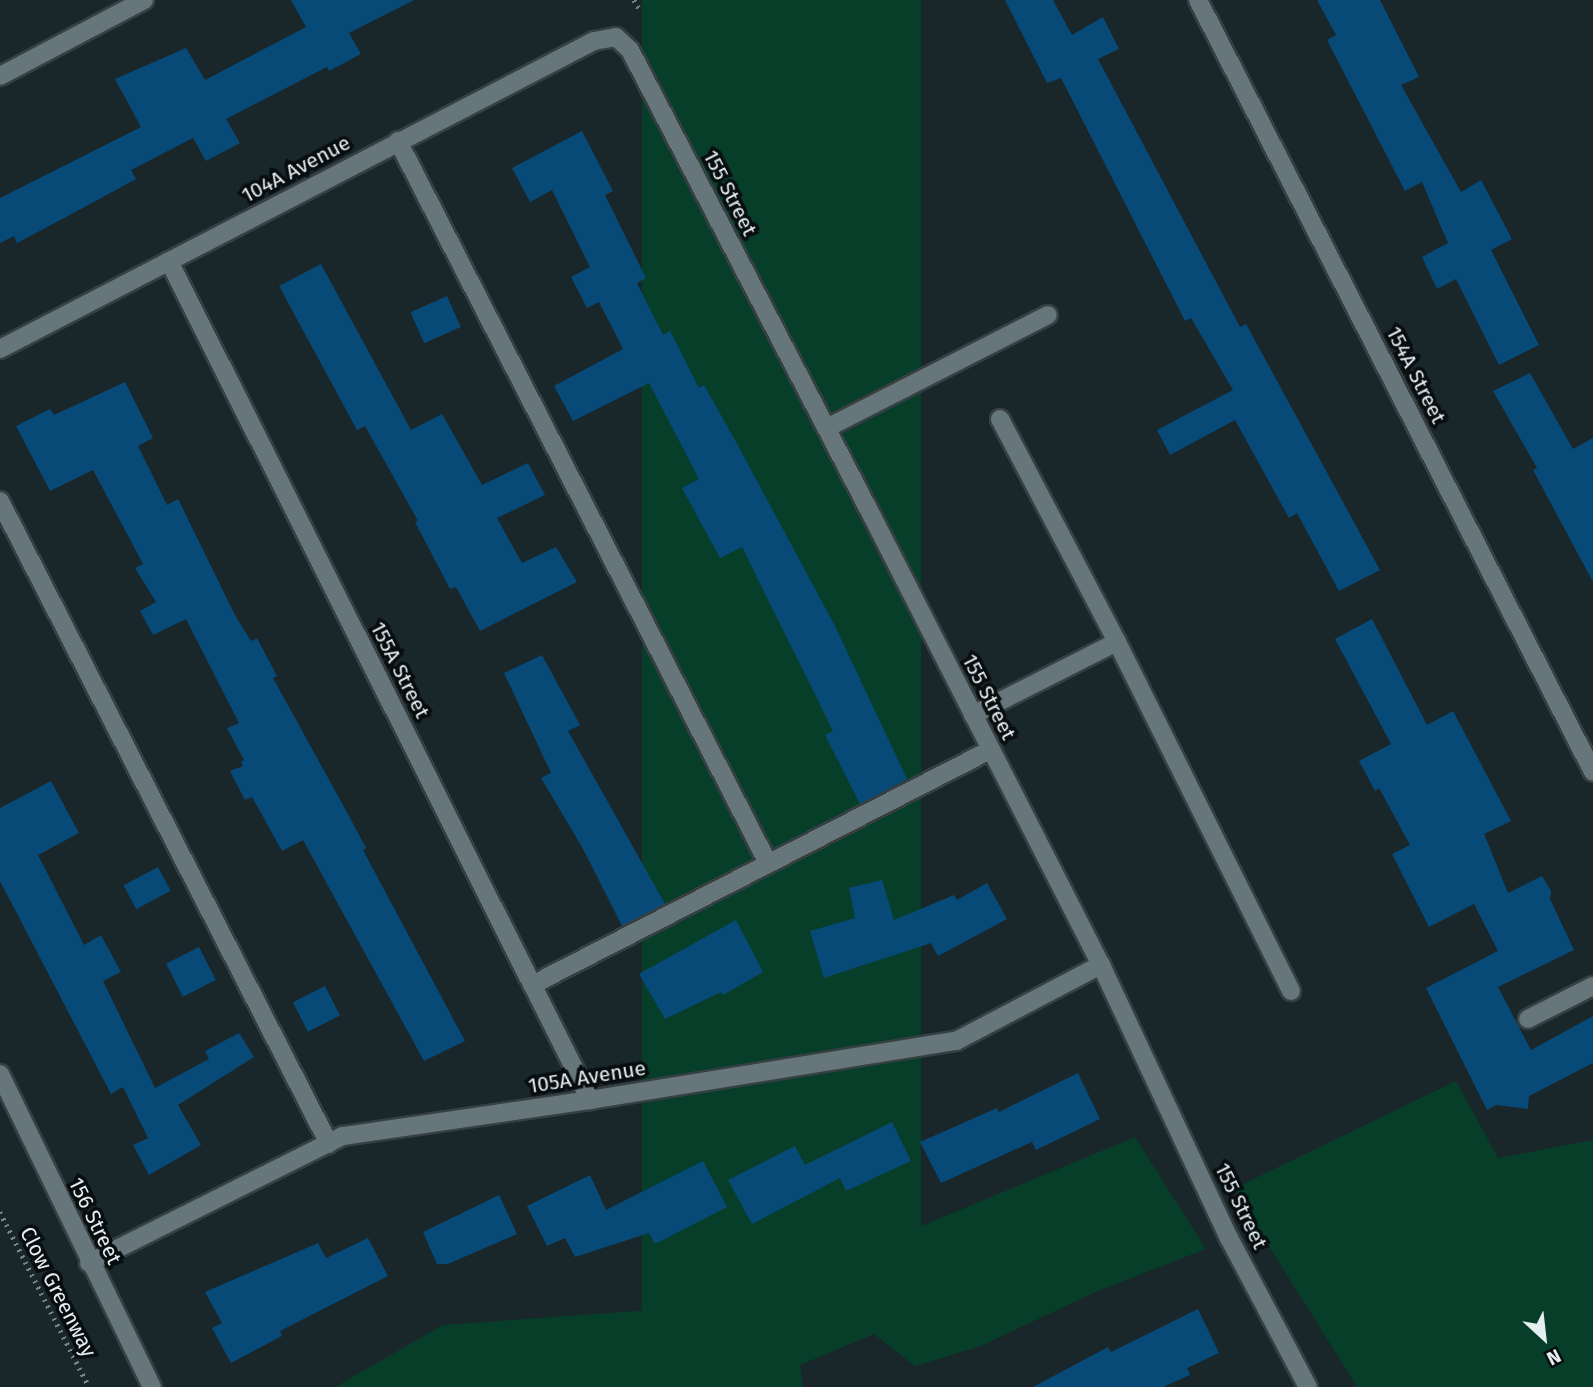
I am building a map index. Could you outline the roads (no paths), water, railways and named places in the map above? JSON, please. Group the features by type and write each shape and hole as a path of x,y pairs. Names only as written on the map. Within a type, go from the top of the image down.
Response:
{"street":[{"path":"0,76 144,0"},
{"name":"154A Street","path":"1198,0 1593,772"},
{"name":"104A Avenue","path":"0,349 594,41 616,37"},
{"name":"155 Street","path":"616,37 631,50 827,428 1101,965 1230,1238 1308,1387"},
{"path":"398,141 768,863"},
{"name":"155A Street","path":"169,261 590,1100"},
{"path":"827,428 1048,315"},
{"path":"1000,419 1117,642 1291,991"},
{"path":"0,501 329,1144"},
{"path":"973,715 1117,642"},
{"path":"532,985 990,750"},
{"name":"105A Avenue","path":"89,1263 344,1136 590,1100 956,1041 1101,965"},
{"path":"1528,1019 1593,986"},
{"name":"156 Street","path":"0,1074 89,1263 152,1387"}]}
